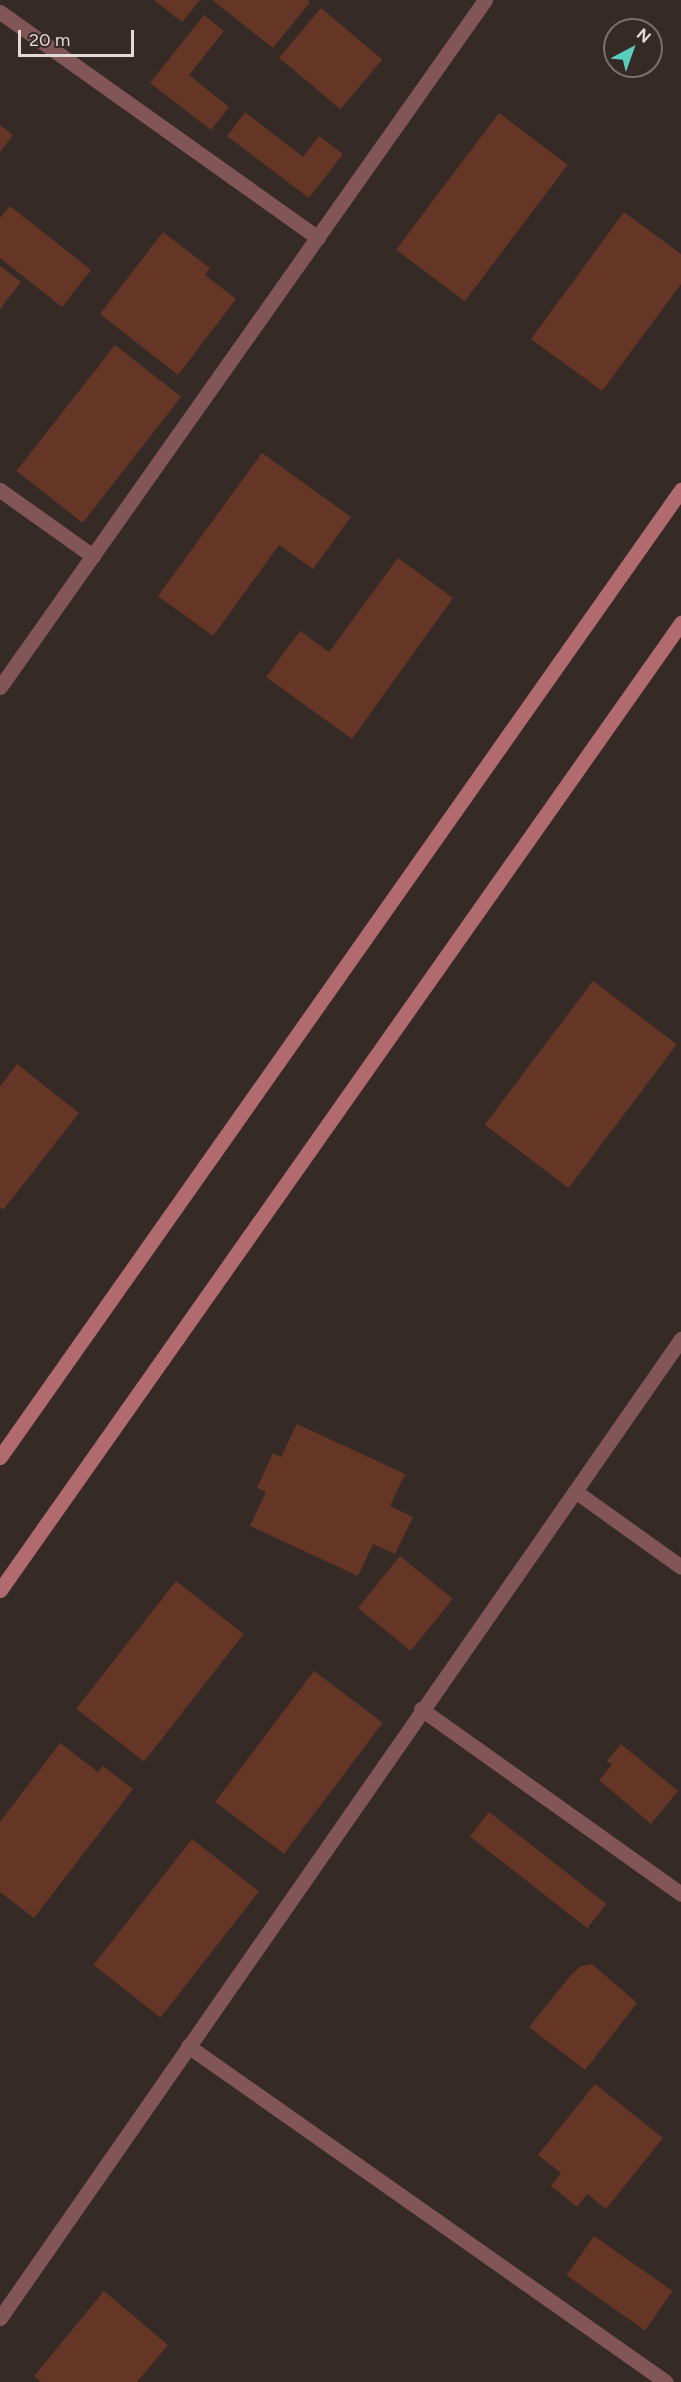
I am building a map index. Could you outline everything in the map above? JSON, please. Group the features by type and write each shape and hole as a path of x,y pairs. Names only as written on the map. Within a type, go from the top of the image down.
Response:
{"main road":[{"path":"0,1457 681,490"},
{"path":"0,1590 681,623"}],"street":[{"path":"0,687 485,0"},
{"path":"0,12 318,238"},
{"path":"0,490 93,556"},
{"path":"0,2318 421,1709 681,1340"},
{"path":"575,1491 681,1567"},
{"path":"421,1709 681,1894"},
{"path":"188,2046 666,2382"}],"building":[{"path":"154,0 200,0 182,22"},
{"path":"212,0 307,0 310,2 273,48"},
{"path":"321,8 382,59 341,109 279,58"},
{"path":"204,15 224,31 189,75 229,107 211,130 150,83"},
{"path":"245,112 303,157 319,136 343,154 309,198 227,136"},
{"path":"499,113 568,165 465,301 396,250"},
{"path":"0,125 13,135 0,152"},
{"path":"10,206 91,270 62,307 0,258 0,218"},
{"path":"624,212 681,254 681,284 602,391 531,339"},
{"path":"163,232 210,268 205,275 236,299 178,375 100,314"},
{"path":"0,266 21,282 0,309"},
{"path":"115,345 181,397 83,523 16,471"},
{"path":"262,453 351,517 313,569 279,545 213,636 158,596"},
{"path":"398,558 453,598 352,739 266,677 300,631 329,652"},
{"path":"593,981 677,1044 569,1188 485,1125"},
{"path":"17,1064 79,1113 3,1210 0,1207 0,1087"},
{"path":"297,1424 405,1474 390,1506 413,1517 395,1554 373,1544 358,1576 250,1526 266,1492 257,1488 273,1453 281,1457"},
{"path":"400,1556 453,1599 411,1651 358,1608"},
{"path":"176,1581 244,1634 144,1762 76,1709"},
{"path":"314,1671 383,1723 284,1854 215,1802"},
{"path":"60,1743 98,1772 103,1766 133,1789 34,1918 0,1892 0,1822"},
{"path":"621,1744 678,1791 651,1824 599,1780 612,1765 607,1761"},
{"path":"489,1812 606,1904 587,1928 470,1836"},
{"path":"192,1839 259,1891 160,2017 93,1965"},
{"path":"592,1964 637,2003 585,2070 529,2027 571,1975 581,1966"},
{"path":"595,2084 663,2138 606,2209 587,2194 577,2207 551,2186 561,2173 538,2155"},
{"path":"594,2236 673,2291 645,2330 566,2275"},
{"path":"104,2291 168,2345 137,2382 41,2382 34,2376"}]}
